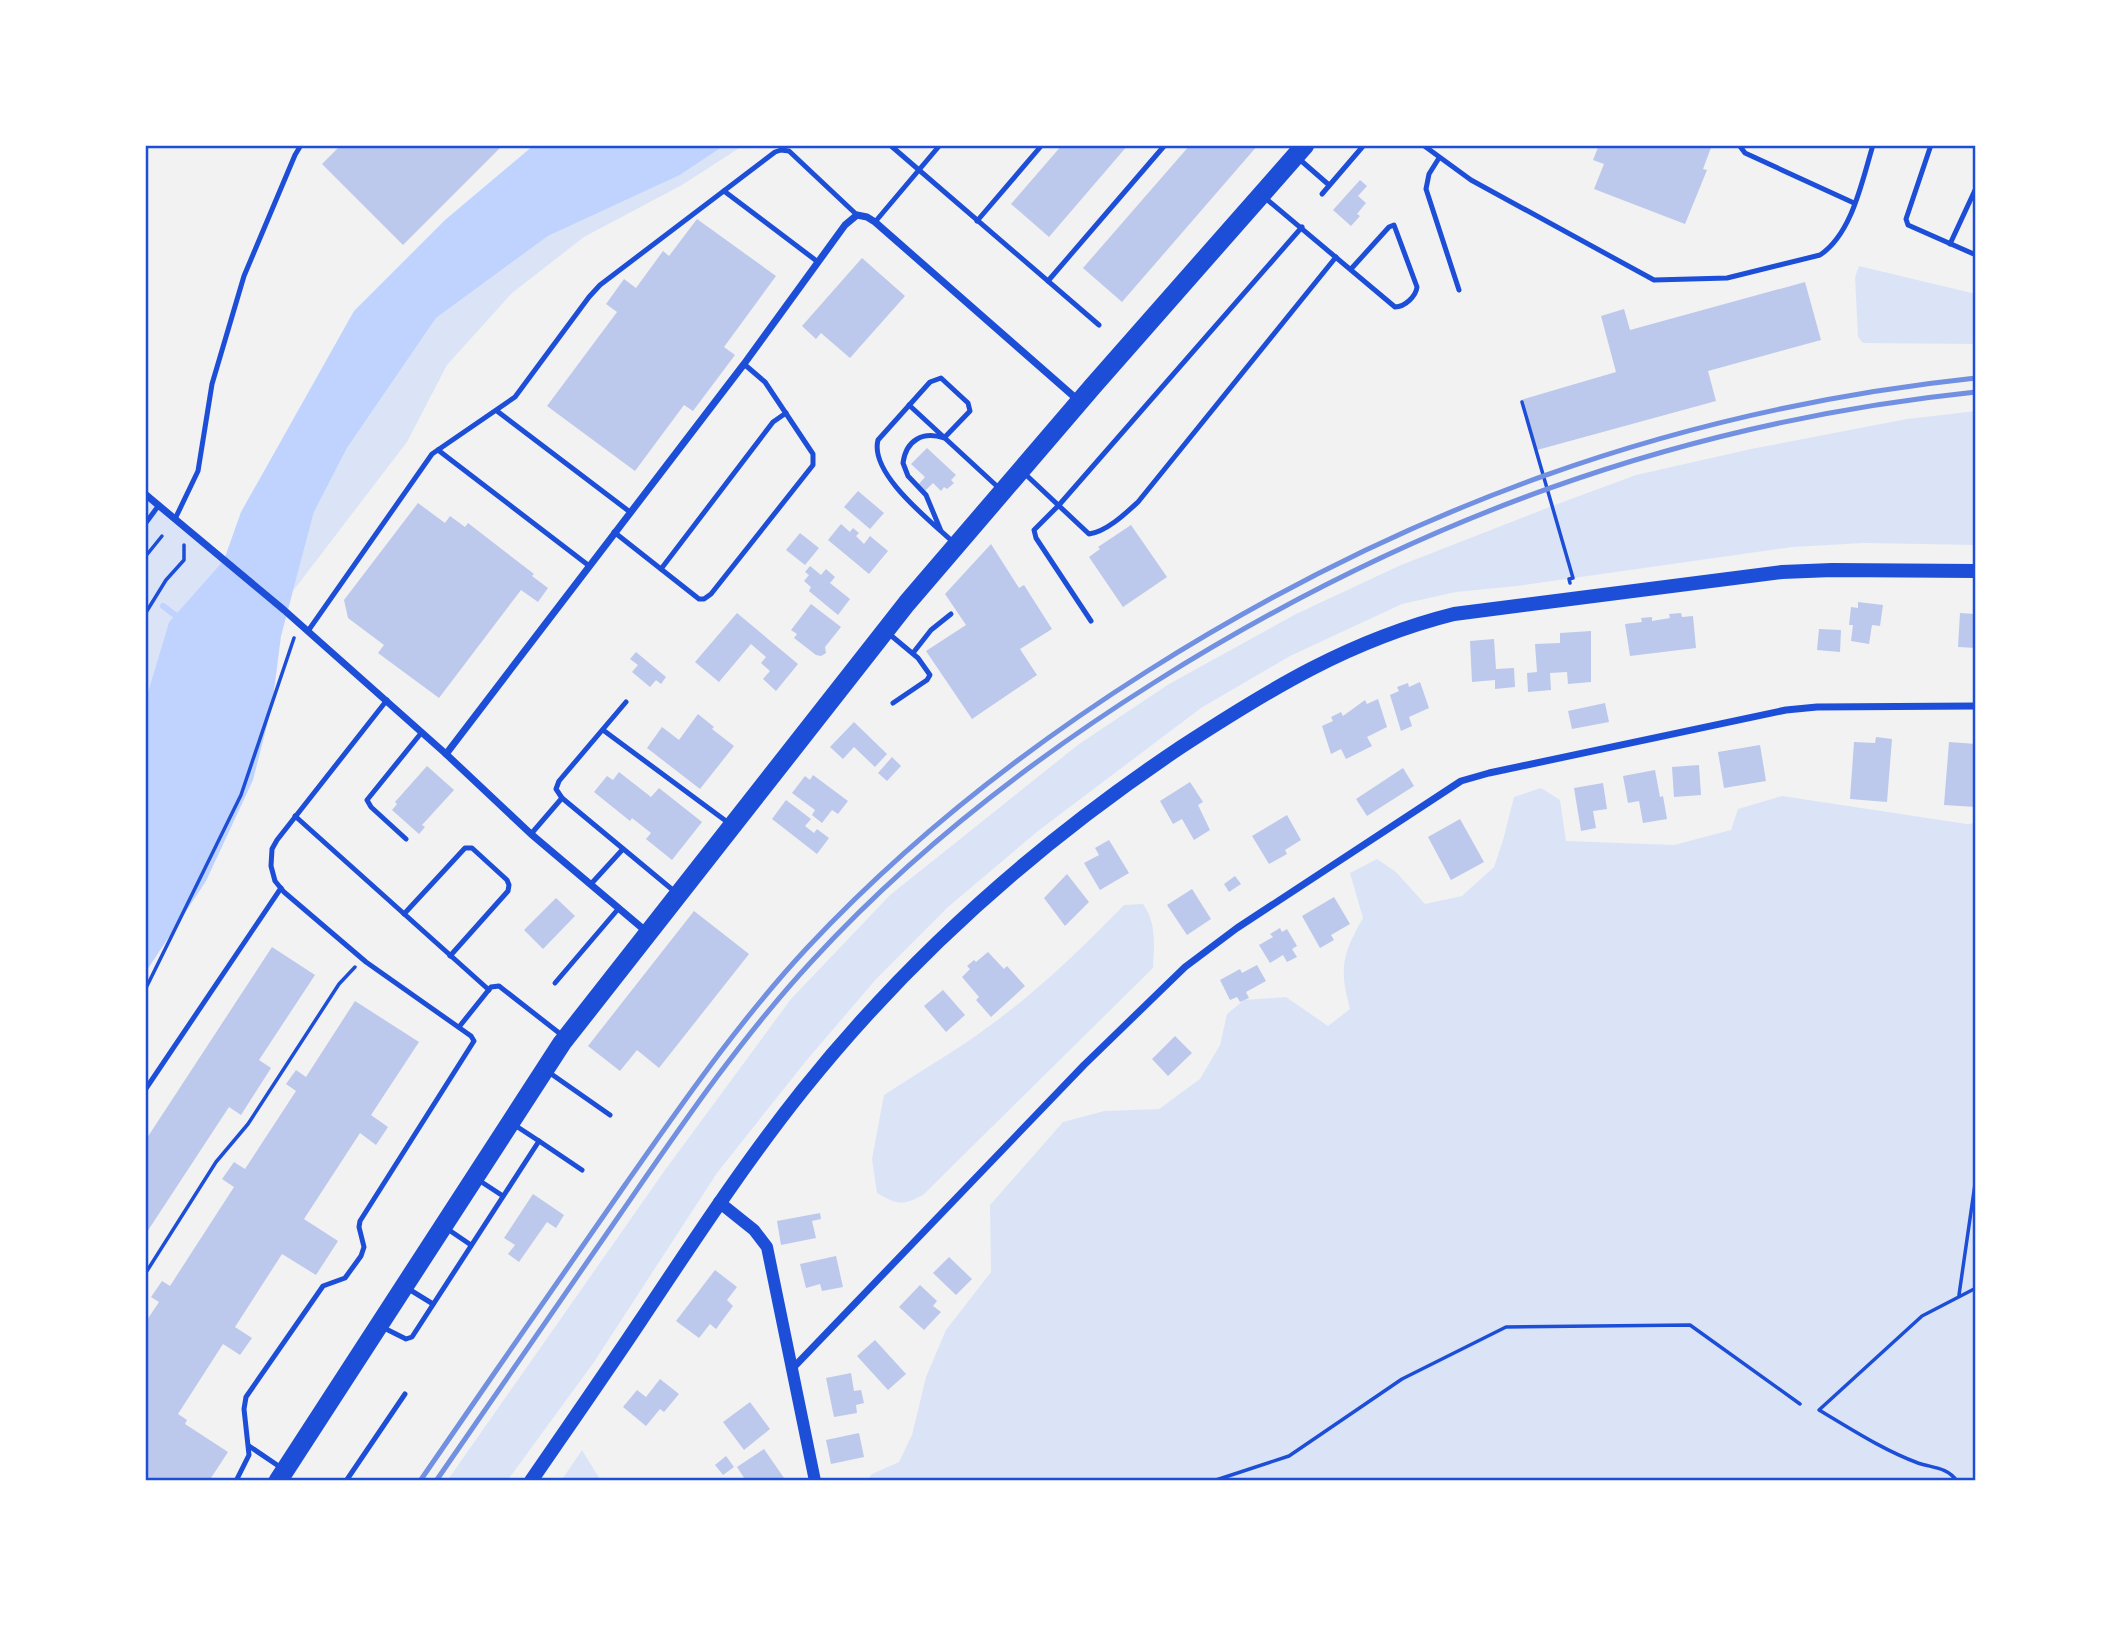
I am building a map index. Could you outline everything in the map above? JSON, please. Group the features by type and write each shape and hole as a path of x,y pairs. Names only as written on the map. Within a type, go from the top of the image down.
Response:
{"highway":[{"path":"282,1476 566,1038 956,545 1301,151"}],"main road":[{"path":"531,1481 719,1202 825,1064 923,957 1026,863 1149,769 1270,691 1352,648 1403,628 1454,614 1806,570 1976,571"}],"street":[{"path":"446,754 744,364 845,225 857,215 875,222 1080,401"},
{"path":"145,494 284,610 387,700 531,834 648,933"},
{"path":"793,1368 1084,1065 1185,967 1249,920 1461,781 1786,710 1818,707 1976,706"},
{"path":"719,1202 754,1230 767,1247 815,1481"}],"lane":[{"path":"175,519 198,471 212,384 244,276 295,155 302,145"},
{"path":"890,145 1099,325"},
{"path":"875,222 940,145"},
{"path":"977,220 1042,145"},
{"path":"1048,281 1165,145"},
{"path":"1322,194 1364,145"},
{"path":"1423,145 1471,180 1654,279 1727,278 1820,254 1833,246 1843,232 1873,145"},
{"path":"1739,145 1745,153 1854,203"},
{"path":"1931,145 1906,219 1908,225 1976,255"},
{"path":"308,631 427,461 438,450 515,397 594,290 775,152 786,150 857,215"},
{"path":"1301,151 1329,185"},
{"path":"1439,158 1429,174 1426,189 1459,290"},
{"path":"1950,244 1976,188"},
{"path":"724,191 818,262"},
{"path":"1262,195 1395,307 1404,305 1416,291 1417,287 1394,225 1351,269"},
{"path":"1091,621 1034,535 1034,530 1059,505 1302,228"},
{"path":"1021,470 1092,535 1130,509 1336,257"},
{"path":"614,532 699,599 708,597 813,465 813,454 786,412 763,379 744,364"},
{"path":"944,438 970,411 968,403 941,378 930,382 878,440 877,452 893,482 956,545"},
{"path":"909,405 1002,492"},
{"path":"497,411 630,512"},
{"path":"661,569 773,422 786,412"},
{"path":"941,530 926,495 908,476 903,463 910,443 916,438 928,435 944,438"},
{"path":"438,450 588,565"},
{"path":"145,524 159,505"},
{"path":"913,653 931,630 951,614"},
{"path":"886,631 913,653 930,675 893,703"},
{"path":"236,1481 247,1462 249,1446 244,1409 246,1397 323,1286 345,1278 364,1252 359,1221 473,1045 474,1038 362,959 281,888 273,874 272,849 387,700"},
{"path":"626,702 559,781 556,789 562,798 679,895"},
{"path":"603,730 733,826"},
{"path":"406,839 371,807 367,800 422,732"},
{"path":"531,834 562,798"},
{"path":"295,816 489,990"},
{"path":"404,914 465,848 472,848 507,880 508,891 450,956"},
{"path":"591,884 623,849"},
{"path":"145,1090 281,888"},
{"path":"555,983 619,908"},
{"path":"459,1027 495,986 502,987 566,1038"},
{"path":"545,1069 610,1115"},
{"path":"510,1122 582,1170"},
{"path":"379,1325 408,1339 539,1141"},
{"path":"474,1178 503,1196"},
{"path":"443,1226 471,1245"},
{"path":"404,1287 433,1304"},
{"path":"346,1481 405,1394"},
{"path":"249,1446 282,1476"}],"path":[{"path":"1522,402 1573,578 1569,579 1575,598"},
{"path":"145,557 162,536"},
{"path":"145,614 166,580 184,560 184,544"},
{"path":"145,990 241,795 299,624"},
{"path":"145,1274 216,1162 248,1124 339,984 362,959"},
{"path":"1959,1295 1976,1177"},
{"path":"1957,1481 1952,1474 1940,1468 1919,1463 1876,1444 1819,1410 1922,1315 1976,1288"},
{"path":"1213,1481 1289,1456 1402,1379 1506,1327 1689,1325 1800,1404"}],"shaded area":[{"path":"725,145 744,145 682,185 584,237 512,293 447,365 407,442 293,591 314,512 347,448 436,318 548,236 680,175"},
{"path":"1859,266 1976,294 1976,344 1863,343 1858,337 1855,277"},
{"path":"1976,411 1976,545 1864,543 1792,547 1517,586 1456,592 1402,604 1290,656 1201,708 1038,831 948,907 877,978 806,1061 717,1173 594,1362 507,1481 447,1481 665,1170 791,999 890,895 1079,744 1169,684 1296,614 1401,565 1552,506 1636,475 1751,449 1907,419"},
{"path":"145,494 224,560 169,622 145,702"},
{"path":"1541,788 1560,800 1566,841 1674,845 1731,830 1738,809 1782,796 1967,824 1976,823 1976,1481 866,1481 872,1474 899,1462 912,1435 926,1377 946,1330 991,1272 990,1205 1063,1122 1104,1111 1159,1109 1200,1079 1220,1045 1227,1014 1244,1000 1286,997 1328,1026 1350,1009 1344,983 1344,962 1363,918 1350,873 1377,859 1396,872 1425,904 1462,896 1494,867 1514,797"},
{"path":"1143,904 1153,927 1153,968 923,1195 900,1203 877,1193 872,1159 884,1095 966,1043 1010,1011 1124,905"},
{"path":"582,1450 601,1481 561,1481"}],"water":[{"path":"534,145 725,145 680,175 548,236 436,318 347,448 314,512 281,636 272,706 253,780 206,881 145,973 145,702 169,622 224,560 241,512 354,311 445,220"}],"building":[{"path":"341,145 503,145 403,245 322,164"},
{"path":"1062,145 1128,145 1049,237 1011,204"},
{"path":"1190,145 1258,145 1122,302 1083,268"},
{"path":"1599,145 1712,145 1703,169 1707,170 1685,224 1594,189 1604,164 1593,160"},
{"path":"1360,180 1367,186 1358,196 1366,203 1351,226 1333,210"},
{"path":"697,219 776,276 724,347 735,355 693,411 684,405 635,471 547,406 617,312 606,304 624,279 636,288 663,251 669,256"},
{"path":"862,258 905,296 850,358 821,333 816,339 802,326"},
{"path":"1805,282 1821,340 1708,371 1716,401 1537,450 1524,402 1521,400 1616,372 1601,316 1624,309 1630,330"},
{"path":"927,448 956,475 951,480 954,483 947,489 944,487 941,491 933,483 925,491 918,485 925,477 911,464"},
{"path":"858,491 884,513 870,529 844,507"},
{"path":"418,503 445,523 450,516 465,527 468,523 548,588 538,602 521,590 439,698 378,653 384,645 348,618 344,600"},
{"path":"841,524 850,532 853,528 859,533 856,536 864,544 870,536 888,551 869,574 828,540"},
{"path":"1131,525 1167,577 1123,607 1089,557 1100,549 1098,547"},
{"path":"800,533 819,548 805,565 786,550"},
{"path":"991,544 1019,588 1024,585 1052,629 1020,649 1037,675 972,719 926,651 966,625 945,594"},
{"path":"810,566 821,575 826,569 835,577 830,583 850,599 838,615 809,591 811,587 804,581 809,575 805,572"},
{"path":"1858,602 1883,605 1880,626 1872,625 1869,644 1851,641 1851,607 1858,608"},
{"path":"811,604 841,627 825,647 826,653 821,656 794,638 797,634 791,630"},
{"path":"737,613 798,664 776,691 763,679 770,671 761,663 766,657 751,644 719,682 695,662"},
{"path":"1681,613 1682,617 1693,616 1696,648 1630,656 1625,624 1642,622 1641,618 1652,617 1652,621 1670,618 1669,614"},
{"path":"1960,613 1976,614 1976,648 1958,647"},
{"path":"1819,629 1841,630 1840,652 1817,650"},
{"path":"1591,631 1591,682 1568,684 1567,672 1550,673 1551,690 1528,692 1527,673 1537,672 1535,644 1560,643 1560,633"},
{"path":"1494,639 1496,669 1514,668 1515,687 1495,689 1495,680 1472,682 1470,641"},
{"path":"636,652 666,677 661,684 656,680 650,687 632,672 638,665 630,659"},
{"path":"1420,682 1429,708 1409,717 1412,726 1401,731 1390,695 1399,691 1397,687 1408,683 1409,687"},
{"path":"1378,699 1387,727 1367,737 1372,746 1346,759 1341,749 1331,754 1322,726 1333,721 1331,717 1341,712 1343,716 1365,700 1367,704"},
{"path":"1605,703 1609,722 1572,729 1568,711"},
{"path":"698,714 734,746 700,789 647,748 662,727 679,740"},
{"path":"854,722 887,754 875,767 854,747 843,759 830,747"},
{"path":"1876,737 1892,739 1887,802 1850,799 1854,742 1875,743"},
{"path":"1949,742 1976,744 1976,807 1944,805"},
{"path":"1760,745 1766,781 1724,788 1718,752"},
{"path":"892,757 901,766 887,781 878,773"},
{"path":"1699,765 1701,795 1674,797 1672,767"},
{"path":"427,766 454,790 422,825 425,827 419,834 392,810 397,804 395,802"},
{"path":"1403,768 1414,786 1367,816 1356,799"},
{"path":"1655,770 1667,819 1643,823 1639,801 1628,803 1623,776"},
{"path":"619,772 651,797 659,788 702,822 672,860 646,839 651,833 632,818 630,821 594,792 607,776 613,780"},
{"path":"813,775 848,801 838,814 832,810 822,823 812,815 815,810 792,793 805,776 810,780"},
{"path":"1190,782 1203,802 1198,805 1210,830 1194,840 1182,819 1173,824 1160,801"},
{"path":"1603,783 1607,809 1593,811 1596,828 1581,831 1574,788"},
{"path":"786,800 811,819 805,826 814,833 817,829 829,838 817,854 772,819"},
{"path":"1287,815 1301,840 1285,850 1287,854 1269,864 1252,836"},
{"path":"1460,819 1484,862 1451,880 1428,837"},
{"path":"1109,840 1129,873 1100,890 1084,863 1099,855 1095,848"},
{"path":"1067,874 1089,902 1065,926 1044,898"},
{"path":"1235,876 1241,884 1229,892 1224,884"},
{"path":"1192,889 1211,919 1187,935 1167,905"},
{"path":"1334,897 1350,924 1331,935 1334,940 1320,948 1302,916"},
{"path":"556,898 575,916 543,949 524,930"},
{"path":"694,911 749,954 659,1068 637,1050 620,1071 588,1046"},
{"path":"1280,928 1282,932 1287,929 1297,946 1292,949 1297,957 1287,962 1283,955 1270,963 1259,945 1273,937 1270,934"},
{"path":"272,947 315,975 259,1060 271,1068 241,1115 229,1107 145,1235 145,1141"},
{"path":"988,952 1004,969 1007,966 1025,986 991,1017 976,1000 979,997 962,977 970,969 967,966"},
{"path":"1257,965 1266,981 1246,992 1249,998 1240,1002 1237,997 1230,1000 1220,980 1240,969 1242,973"},
{"path":"943,990 965,1015 946,1032 924,1006"},
{"path":"355,1001 419,1042 371,1115 388,1127 376,1145 360,1133 304,1219 338,1241 316,1275 282,1254 235,1327 252,1338 240,1355 223,1344 178,1414 187,1420 185,1424 228,1452 209,1481 145,1481 145,1323 159,1302 151,1297 162,1281 170,1286 234,1187 222,1179 234,1162 245,1169 296,1091 286,1084 296,1070 306,1077"},
{"path":"1175,1036 1192,1053 1168,1076 1152,1059"},
{"path":"533,1194 564,1215 556,1228 547,1222 519,1262 508,1254 515,1245 504,1238"},
{"path":"820,1213 821,1219 812,1221 816,1238 781,1245 777,1221"},
{"path":"836,1256 843,1287 822,1291 820,1284 806,1288 800,1264"},
{"path":"949,1257 972,1279 956,1295 933,1273"},
{"path":"715,1270 737,1287 727,1300 733,1306 716,1329 710,1324 699,1338 676,1321"},
{"path":"920,1285 937,1301 933,1306 941,1312 924,1330 899,1307"},
{"path":"875,1340 906,1374 888,1390 857,1356"},
{"path":"851,1373 854,1391 861,1390 864,1403 856,1405 857,1413 834,1417 826,1378"},
{"path":"660,1379 679,1394 664,1412 660,1409 646,1426 623,1407 637,1390 646,1397"},
{"path":"750,1402 770,1429 744,1450 723,1422"},
{"path":"859,1433 864,1457 831,1464 826,1440"},
{"path":"764,1449 784,1478 780,1481 746,1481 737,1467"},
{"path":"726,1456 734,1467 723,1475 715,1465"}],"waterway":[{"path":"163,606 175,615"}],"railway":[{"path":"420,1481 668,1124 782,976 845,909 926,834 1055,733 1146,672 1243,614 1342,562 1442,516 1544,476 1648,442 1755,415 1864,393 1976,378"},
{"path":"436,1481 689,1116 760,1021 812,961 890,883 974,810 1063,743 1155,682 1251,625 1348,574 1447,528 1548,489 1651,455 1757,428 1865,407 1976,392"}]}
